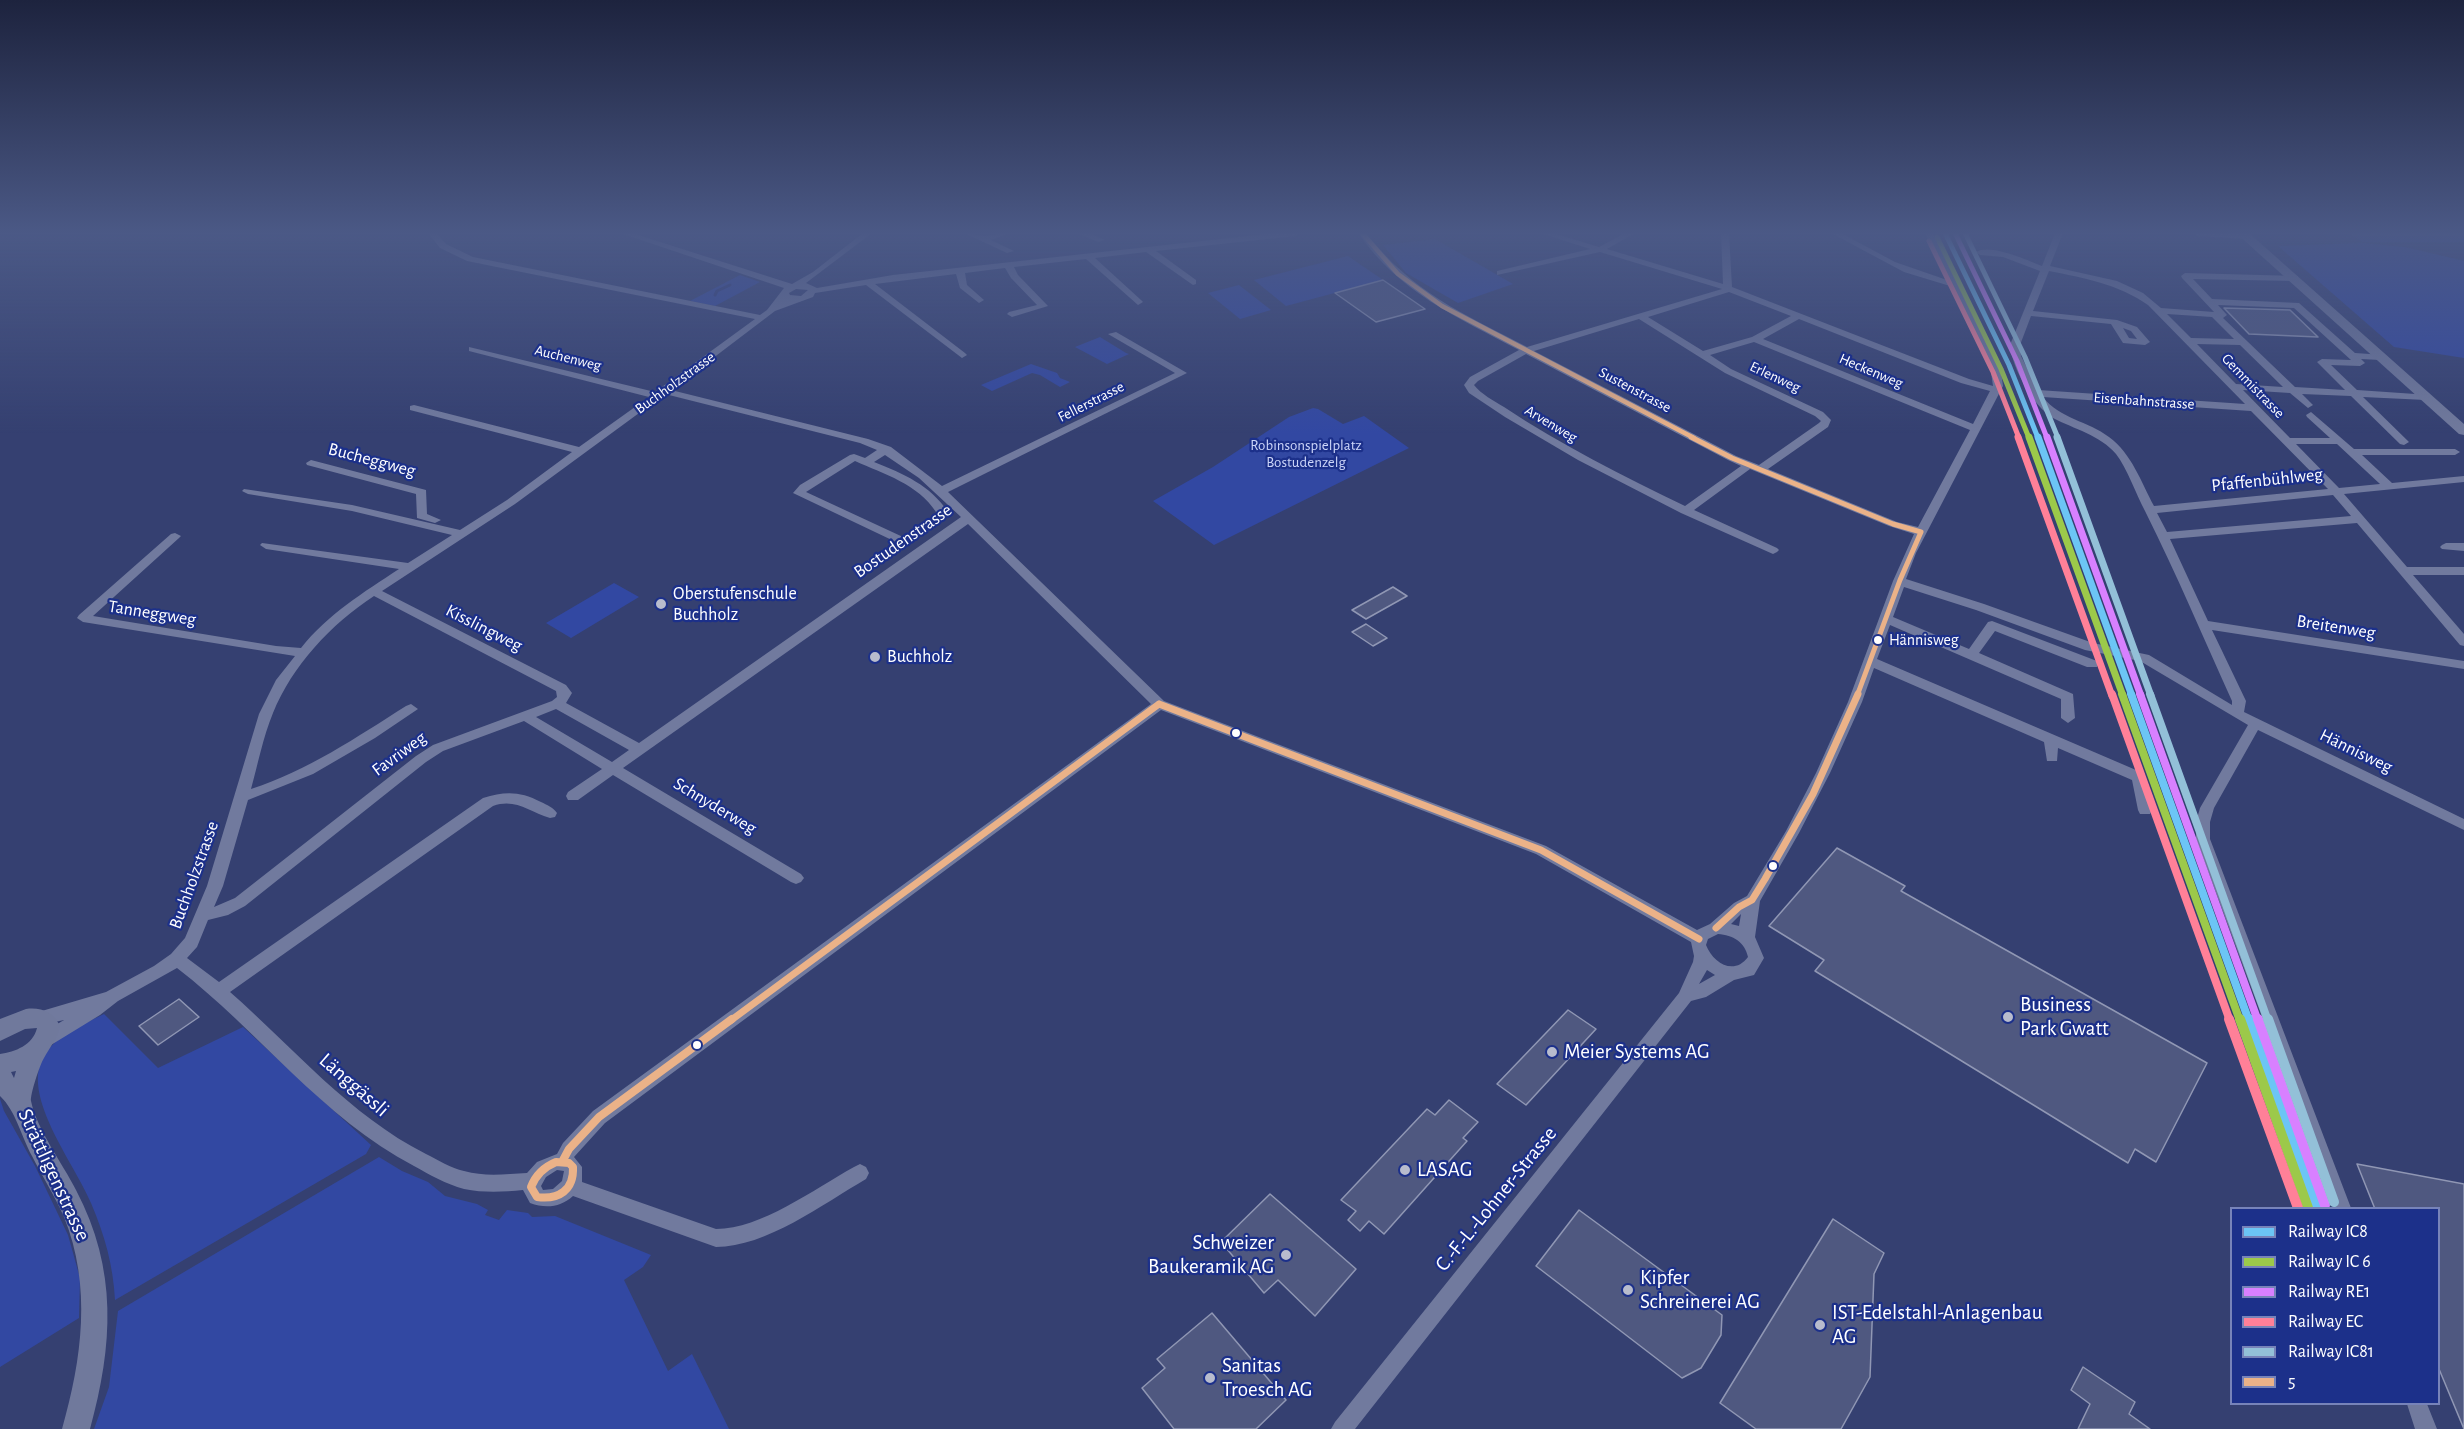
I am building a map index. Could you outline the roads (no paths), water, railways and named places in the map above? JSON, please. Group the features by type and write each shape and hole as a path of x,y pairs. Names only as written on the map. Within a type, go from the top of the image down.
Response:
{"main road":[{"path":"2319,300 2464,430"},
{"path":"0,1064 17,1061 41,1036 23,1019 4,1026"},
{"name":"Strättligenstrasse","path":"19,1099 41,1036"},
{"name":"Strättligenstrasse","path":"0,1073 5,1085 19,1099 75,1213 86,1241 93,1272 96,1312 93,1354 76,1429"}],"street":[{"path":"685,300 766,315"},
{"name":"Buchholzstrasse","path":"766,315 780,300"},
{"name":"Buchholzstrasse","path":"41,1036 59,1030 94,1010 112,996 160,971 177,959 191,942 222,866 257,739 271,701 303,652 342,614 373,591 466,531 580,452 766,315 797,300"},
{"path":"890,300 962,355"},
{"path":"1012,314 1043,306 1037,300"},
{"path":"1043,300 1050,307"},
{"name":"Sustenstrasse","path":"1433,300 1754,468 1893,524 1920,532"},
{"path":"1526,350 1699,300"},
{"path":"1757,300 1965,381 1997,390"},
{"path":"1747,939 1752,900 1792,834 1823,773 1851,713 1899,581 1920,532 1997,390 1999,382 1996,372 1961,300"},
{"name":"Eisenbahnstrasse","path":"2034,300 2014,350 2035,393 2054,414 2115,446 2121,453 2163,536 2239,701 2237,714"},
{"name":"Gemmistrasse","path":"2146,300 2335,490 2464,642"},
{"path":"2159,311 2222,315 2209,300"},
{"path":"2211,302 2296,305 2360,363 2327,362 2404,442"},
{"path":"2029,313 2114,322"},
{"name":"Gemmistrasse","path":"2215,315 2295,392 2345,447"},
{"name":"Erlenweg","path":"1640,316 1700,355 1760,388 1819,414 1826,420 1824,425 1754,468"},
{"path":"1700,355 1755,339 1798,316"},
{"name":"Fellerstrasse","path":"941,491 1182,373 1113,334"},
{"name":"Heckenweg","path":"1755,339 1976,429"},
{"path":"2189,341 2242,342"},
{"name":"Auchenweg","path":"472,349 660,393"},
{"name":"Arvenweg","path":"1526,350 1474,379 1469,383 1470,388 1566,450 1650,495 1773,550"},
{"path":"2352,356 2381,357"},
{"path":"2234,387 2295,392 2426,397"},
{"name":"Bostudenstrasse","path":"614,767 968,518 918,471 886,449 864,441 660,393"},
{"name":"Eisenbahnstrasse","path":"2035,393 2254,408"},
{"path":"414,408 580,452"},
{"name":"Gemmistrasse","path":"2286,441 2345,447"},
{"path":"2345,447 2455,452"},
{"path":"2345,447 2388,486"},
{"path":"866,462 886,449"},
{"path":"866,568 904,542 940,517 942,513 930,498 910,483 854,457 804,487 799,493 904,542"},
{"name":"Bucheggweg","path":"311,463 422,492 421,516 466,531"},
{"path":"1685,511 1754,468"},
{"name":"Pfaffenbühlweg","path":"2150,510 2464,479"},
{"path":"248,491 352,508 466,531"},
{"path":"968,518 1158,704 1541,850 1700,939"},
{"path":"2163,536 2361,519"},
{"name":"Tanneggweg","path":"175,536 83,618 276,650 303,652"},
{"path":"266,545 408,567"},
{"path":"2446,547 2464,547"},
{"path":"2405,571 2464,572"},
{"name":"Hännisweg","path":"1899,581 1980,607 2090,647 2144,658 2255,724 2464,825"},
{"name":"Kisslingweg","path":"373,591 561,688 565,693 563,699 557,704"},
{"path":"1886,618 2068,697 2068,718"},
{"name":"Breitenweg","path":"2202,624 2464,665"},
{"path":"1971,655 1992,625 2092,664"},
{"path":"1870,661 1962,708 2051,739 2138,777 2145,810"},
{"path":"557,704 639,750"},
{"name":"Favriweg","path":"203,915 222,911 240,902 438,748 557,704"},
{"path":"562,1162 569,1149 599,1117 1158,704"},
{"path":"241,797 302,775 324,764 411,709"},
{"name":"Schnyderweg","path":"525,716 614,767 796,878"},
{"path":"2255,724 2207,808 2203,822 2203,839 2212,869 2341,1207"},
{"path":"2051,739 2052,758"},
{"path":"573,796 614,767"},
{"path":"218,991 488,802 513,796 550,813"},
{"path":"1716,928 1736,932 1747,939 1756,951 1754,964 1743,972 1733,973 1719,970 1702,957 1698,948 1703,934 1716,928 1739,907 1752,900"},
{"name":"C.-F.-L.-Lohner-Strasse","path":"1342,1429 1686,996 1689,985 1700,969 1702,957"},
{"name":"Länggässli","path":"177,959 218,991 360,1122 390,1145 419,1161 468,1181 497,1184 532,1181"},
{"name":"C.-F.-L.-Lohner-Strasse","path":"1686,996 1700,992 1733,973"},
{"path":"555,1162 562,1162 573,1167 574,1179 570,1186 558,1197 543,1199 533,1193 532,1181 542,1169 555,1162"},
{"path":"570,1186 684,1228 716,1238 731,1238 760,1230 860,1173"},
{"path":"2417,1405 2426,1429"}],"rail line":[{"name":"EC","path":"1958,300 1993,372 2013,422 2298,1207"},
{"name":"IC8","path":"1977,300 2030,415 2317,1207"},
{"name":"RE1","path":"1987,300 2017,361 2038,412 2325,1205"},
{"name":"IC81","path":"1997,300 2047,409 2334,1202"}],"place":[{"name":"Oberstufenschule Buchholz","path":"661,604"},
{"name":"Hännisweg","path":"1878,640"},
{"name":"Buchholz","path":"875,657"},
{"name":"Business Park Gwatt","path":"2008,1017"},
{"name":"Meier Systems AG","path":"1552,1052"},
{"name":"LASAG","path":"1405,1170"},
{"name":"Schweizer Baukeramik AG","path":"1286,1255"},
{"name":"Kipfer Schreinerei AG","path":"1628,1290"},
{"name":"IST-Edelstahl-Anlagenbau AG","path":"1820,1325"},
{"name":"Sanitas Troesch AG","path":"1210,1378"}],"park label":[{"name":"Robinsonspielplatz Bostudenzelg","path":"1306,454"}]}
